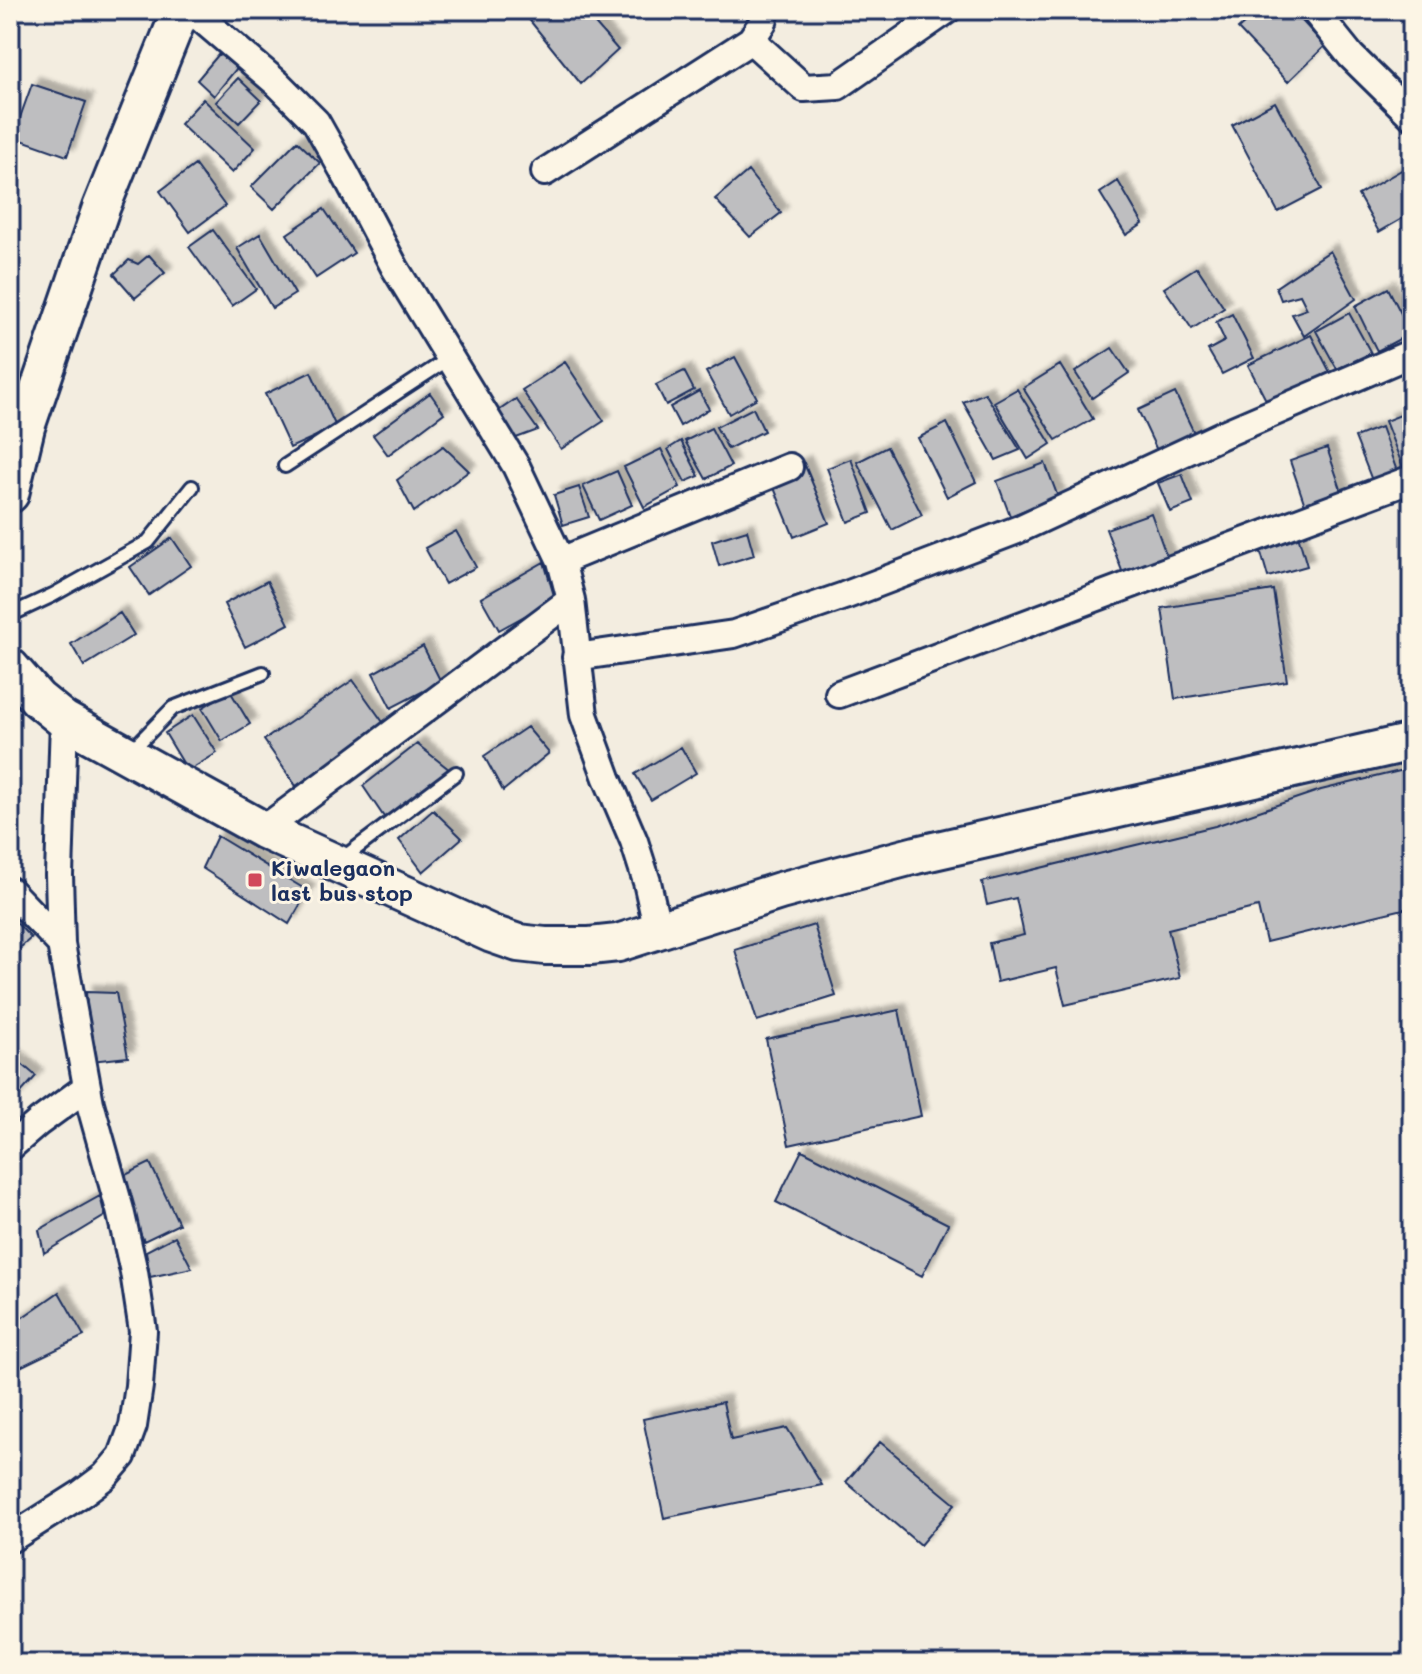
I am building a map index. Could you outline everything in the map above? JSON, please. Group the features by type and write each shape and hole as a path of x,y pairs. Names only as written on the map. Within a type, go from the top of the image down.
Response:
{"main road":[{"path":"10,494 26,427 101,208 181,10"},
{"path":"10,667 38,699 64,720 263,830 492,934 518,943 545,946 618,943 780,891 916,855 1412,742"}],"street":[{"path":"191,10 278,84 316,122 395,268 516,466 561,561 571,600 584,715 634,841 658,931"},
{"path":"545,172 751,40 763,22 766,10"},
{"path":"751,40 804,88 838,86 947,10"},
{"path":"1314,10 1351,56 1412,116"},
{"path":"576,657 734,634 844,596 1017,530 1226,433 1412,353"},
{"path":"561,561 789,467"},
{"path":"839,694 1412,479"},
{"path":"263,830 571,600"},
{"path":"10,1539 81,1494 105,1476 122,1456 133,1426 143,1331 120,1210 87,1087 61,944 59,875 64,720"},
{"path":"10,891 61,944"},
{"path":"10,1147 87,1087"}],"lane":[{"path":"285,466 450,358"},
{"path":"10,615 53,595 148,542 192,487"},
{"path":"127,755 173,708 263,673"},
{"path":"336,864 456,773"}],"building":[{"path":"534,10 583,10 618,50 581,84 527,17"},
{"path":"1245,10 1292,10 1325,46 1288,82 1238,29 1252,17"},
{"path":"219,54 237,68 214,96 197,80"},
{"path":"238,78 261,100 239,123 216,102"},
{"path":"32,84 86,102 67,156 13,137"},
{"path":"203,99 255,148 232,173 180,124"},
{"path":"1275,102 1322,189 1278,212 1232,125"},
{"path":"297,141 320,163 274,209 251,187"},
{"path":"1412,164 1412,213 1379,232 1358,195"},
{"path":"195,165 225,206 190,232 160,191"},
{"path":"748,171 781,213 750,237 715,199"},
{"path":"1118,181 1143,224 1126,235 1100,193"},
{"path":"324,209 354,253 316,278 287,234"},
{"path":"213,230 256,289 232,306 189,247"},
{"path":"260,234 295,294 272,308 237,248"},
{"path":"1330,251 1356,299 1304,336 1292,314 1307,309 1300,295 1281,300 1276,287"},
{"path":"149,255 165,273 135,298 114,274 129,260 138,264"},
{"path":"1197,267 1224,308 1192,329 1164,288"},
{"path":"1388,288 1411,333 1377,351 1355,306"},
{"path":"1349,313 1371,353 1337,369 1316,331"},
{"path":"1232,314 1254,358 1222,374 1208,350 1225,341 1216,322"},
{"path":"1311,335 1330,372 1268,404 1248,365"},
{"path":"1112,348 1129,373 1092,398 1075,372"},
{"path":"735,357 757,398 729,414 706,372"},
{"path":"565,362 604,421 561,449 522,390"},
{"path":"1060,365 1093,419 1056,440 1023,388"},
{"path":"684,371 694,390 666,405 656,385"},
{"path":"311,372 336,427 290,448 265,394"},
{"path":"1017,389 1051,444 1028,459 994,402"},
{"path":"699,391 709,409 680,426 670,407"},
{"path":"430,393 444,413 388,455 373,435"},
{"path":"985,393 1020,450 996,460 963,402"},
{"path":"1175,393 1198,441 1161,459 1138,410"},
{"path":"516,399 538,430 508,441 491,416"},
{"path":"753,408 764,431 728,449 716,427"},
{"path":"1403,414 1412,436 1412,466 1403,467 1385,421"},
{"path":"947,423 976,482 947,497 918,438"},
{"path":"1381,427 1398,474 1373,483 1355,437"},
{"path":"711,428 731,466 706,479 685,441"},
{"path":"681,441 699,476 685,482 668,449"},
{"path":"443,446 469,471 414,512 397,480"},
{"path":"887,447 922,515 892,530 857,462"},
{"path":"1327,448 1344,498 1307,511 1290,461"},
{"path":"661,449 680,487 644,507 624,467"},
{"path":"851,459 871,513 848,522 827,468"},
{"path":"804,463 829,523 794,537 770,478"},
{"path":"1045,463 1058,497 1010,516 997,481"},
{"path":"617,471 632,505 599,520 583,486"},
{"path":"1182,474 1193,503 1170,512 1158,483"},
{"path":"579,487 589,517 563,525 554,495"},
{"path":"1151,513 1168,560 1124,576 1106,529"},
{"path":"1296,528 1307,566 1268,577 1257,539"},
{"path":"747,530 754,555 719,566 712,541"},
{"path":"456,531 476,567 445,584 425,548"},
{"path":"172,538 191,566 149,595 130,567"},
{"path":"544,562 555,599 499,630 481,598"},
{"path":"267,581 289,624 245,647 224,604"},
{"path":"1273,590 1287,681 1175,699 1162,608"},
{"path":"120,613 134,635 84,666 71,644"},
{"path":"423,646 441,682 391,708 373,673"},
{"path":"353,680 385,725 296,786 264,740"},
{"path":"230,691 250,724 222,741 202,708"},
{"path":"193,715 217,753 188,771 165,733"},
{"path":"527,727 549,753 503,791 484,756"},
{"path":"417,744 450,770 386,820 363,786"},
{"path":"681,747 696,773 651,800 635,774"},
{"path":"1408,769 1412,788 1412,907 1266,942 1258,907 1168,929 1180,978 1065,1005 1056,968 997,982 989,943 1024,935 1016,898 987,905 982,882 1215,826 1321,790"},
{"path":"433,810 462,838 423,872 399,840"},
{"name":"Kiwalegaon last bus stop","path":"217,836 308,891 289,924 202,868"},
{"path":"10,916 31,938 10,957"},
{"path":"814,925 836,996 757,1021 735,950"},
{"path":"86,992 116,993 128,1057 91,1061"},
{"path":"899,1010 921,1116 789,1145 766,1039"},
{"path":"10,1054 36,1076 10,1105"},
{"path":"1412,1091 1412,1115 1406,1093"},
{"path":"802,1150 948,1224 922,1276 776,1202"},
{"path":"150,1163 179,1224 144,1241 115,1180"},
{"path":"100,1196 105,1216 44,1253 39,1230"},
{"path":"175,1236 192,1268 150,1277 146,1251"},
{"path":"59,1292 84,1336 10,1372 10,1326"},
{"path":"723,1402 731,1440 787,1428 822,1485 664,1518 643,1419"},
{"path":"880,1442 955,1504 920,1545 846,1482"}],"place":[{"name":"Kiwalegaon last bus stop","path":"255,880"}]}
